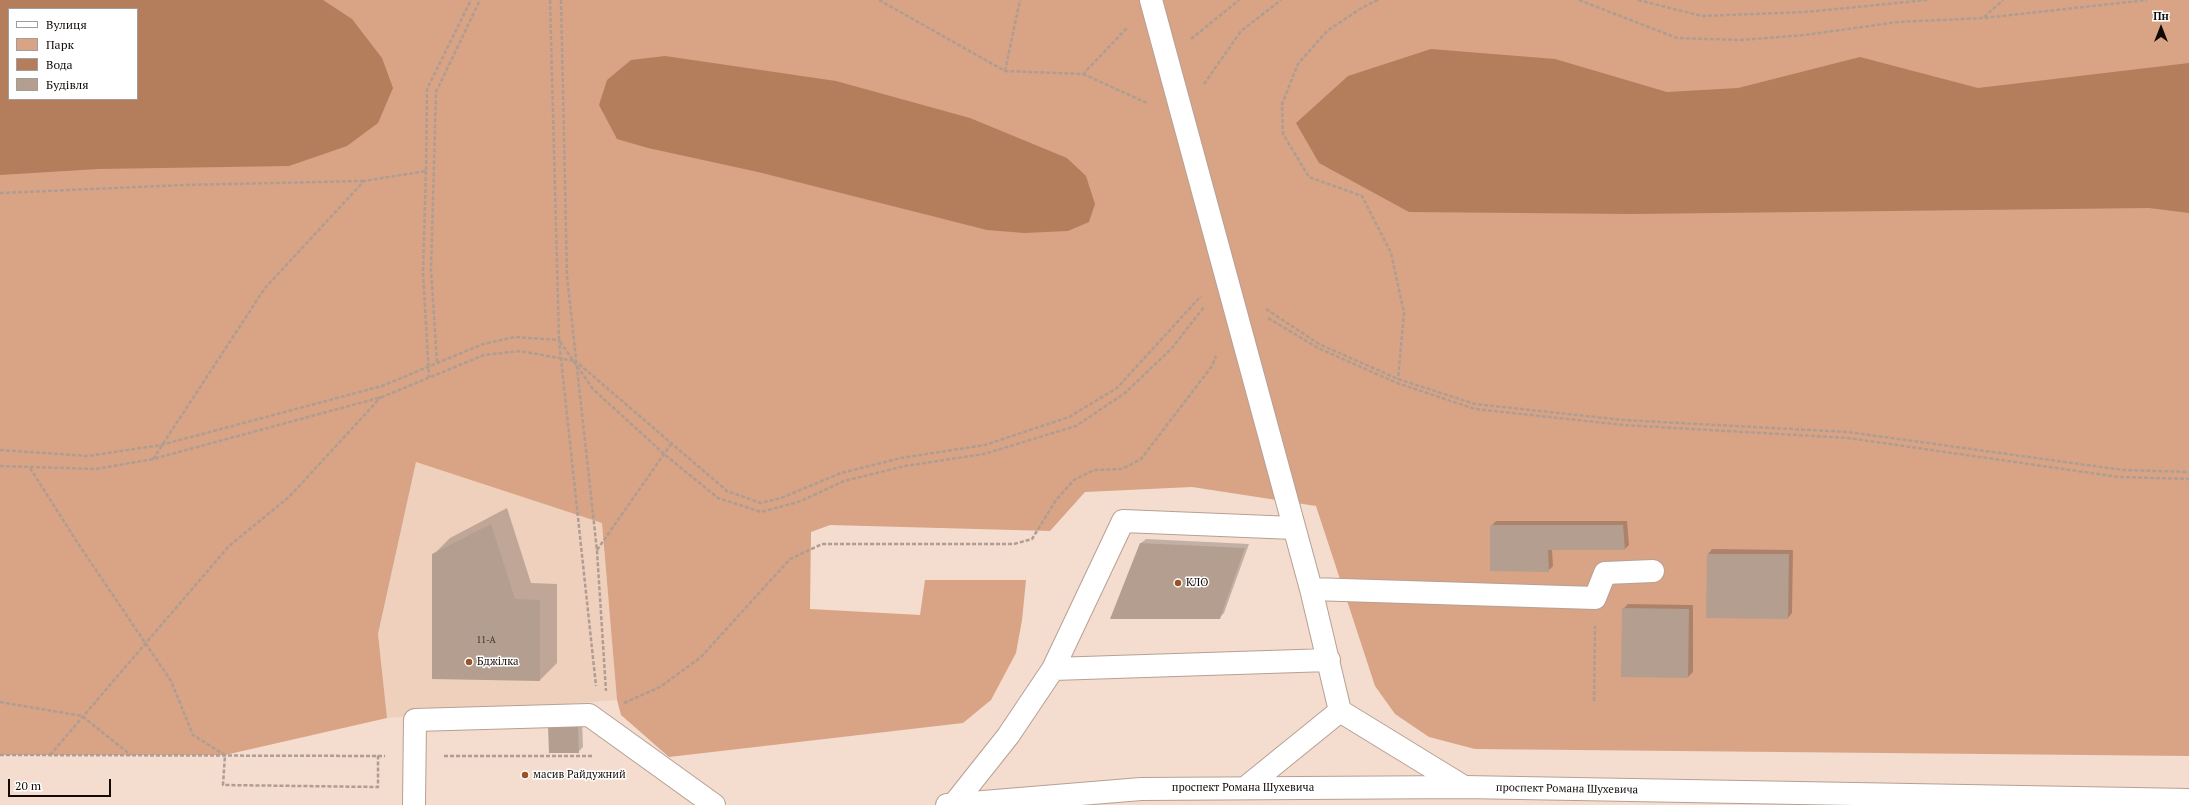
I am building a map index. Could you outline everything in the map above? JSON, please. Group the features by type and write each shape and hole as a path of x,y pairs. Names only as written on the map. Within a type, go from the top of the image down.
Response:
{"main road":[{"path":"1151,0 1228,296 1311,589 1340,711 1464,787"},
{"path":"950,805 1008,736 1053,669 1124,521 1294,528"},
{"path":"1311,589 1595,598 1605,573 1653,571"},
{"path":"1053,669 1329,660"},
{"path":"1245,788 1340,711"},
{"path":"414,805 415,720 589,715 714,805"},
{"name":"проспект Романа Шухевича","path":"950,805 1141,789 1464,787 1988,801 2189,800"}],"path":[{"path":"429,377 423,272 428,89 471,0"},
{"path":"437,362 431,270 436,92 480,0"},
{"path":"550,0 559,340 596,692"},
{"path":"561,0 566,276 597,551 606,695"},
{"path":"879,0 1005,71 1083,74 1171,114 1186,110 1241,31 1281,0"},
{"path":"1005,71 1020,0"},
{"path":"1190,40 1239,0"},
{"path":"1378,0 1363,7 1328,31 1298,64 1282,104 1283,134 1310,177 1362,196 1391,253 1404,313 1398,379"},
{"path":"1579,0 1677,38 1741,40 1805,35 1898,22 1984,18 2147,0"},
{"path":"1638,0 1702,16 1806,12 1927,0"},
{"path":"1984,18 2003,0"},
{"path":"1083,74 1129,26"},
{"path":"0,193 364,181 426,170"},
{"path":"153,459 265,288 364,181"},
{"path":"0,466 96,469 153,459 382,397 429,377 491,354 520,351 576,362 727,491 761,503 781,498 841,473 901,458 985,445 1069,417 1117,388 1205,292 1220,284 1228,296 1318,348 1397,383 1475,409 1623,425 1848,438 2119,477 2189,479"},
{"path":"0,450 88,456 162,446 382,386 483,344 515,337 559,340 593,388 664,454 718,498 761,512 801,501 844,480 905,466 984,454 1076,426 1125,393 1172,348 1208,303 1228,296"},
{"path":"1264,307 1319,344 1398,379 1475,404 1623,420 1848,432 2122,470 2189,472"},
{"path":"621,705 660,687 701,657 790,559 822,544 1014,544 1032,539 1056,500 1074,480 1094,470 1122,469 1141,459 1212,366 1217,352"},
{"path":"50,755 229,546 289,497 382,397"},
{"path":"597,551 671,444"},
{"path":"30,468 79,545 171,681 193,735 225,756"},
{"path":"1594,701 1595,598"},
{"path":"0,702 82,716 132,756"},
{"path":"442,756 594,756 596,748"},
{"path":"0,755 386,756"},
{"path":"225,756 223,785 378,787 378,756"}],"shaded area":[{"path":"416,462 602,523 617,700 387,718 378,634"}],"green space":[{"path":"0,0 2189,0 2189,756 1475,749 1429,737 1395,714 1375,686 1316,506 1192,487 1085,492 1050,531 830,525 811,532 810,609 920,615 925,580 1026,580 1022,620 1016,653 991,700 963,723 669,757 621,715 617,700 602,523 416,462 378,634 387,718 225,755 0,755"}],"water":[{"path":"0,0 323,0 352,19 382,58 393,88 378,123 347,146 289,166 98,169 0,175"},
{"path":"1431,49 1555,59 1667,92 1738,88 1860,57 1978,88 2189,63 2189,213 2149,208 1632,214 1409,212 1319,163 1296,123 1348,76"},
{"path":"665,56 836,81 970,118 1067,158 1086,176 1095,204 1089,222 1068,231 1024,233 987,230 758,172 648,148 617,139 599,105 607,80 631,60"}],"building":[{"path":"491,524 515,599 540,600 540,681 432,679 432,554"},
{"path":"1490,525 1623,525 1625,550 1548,550 1549,572 1490,571"},
{"name":"КЛО","path":"1140,543 1245,548 1220,619 1110,619"},
{"path":"1707,554 1789,554 1788,619 1706,618"},
{"path":"1622,608 1689,609 1688,678 1621,677"},
{"path":"578,725 579,753 549,753 548,726"}],"place":[{"name":"КЛО","path":"1178,583"},
{"name":"Бджілка","path":"469,662"},
{"name":"масив Райдужний","path":"525,775"}]}
